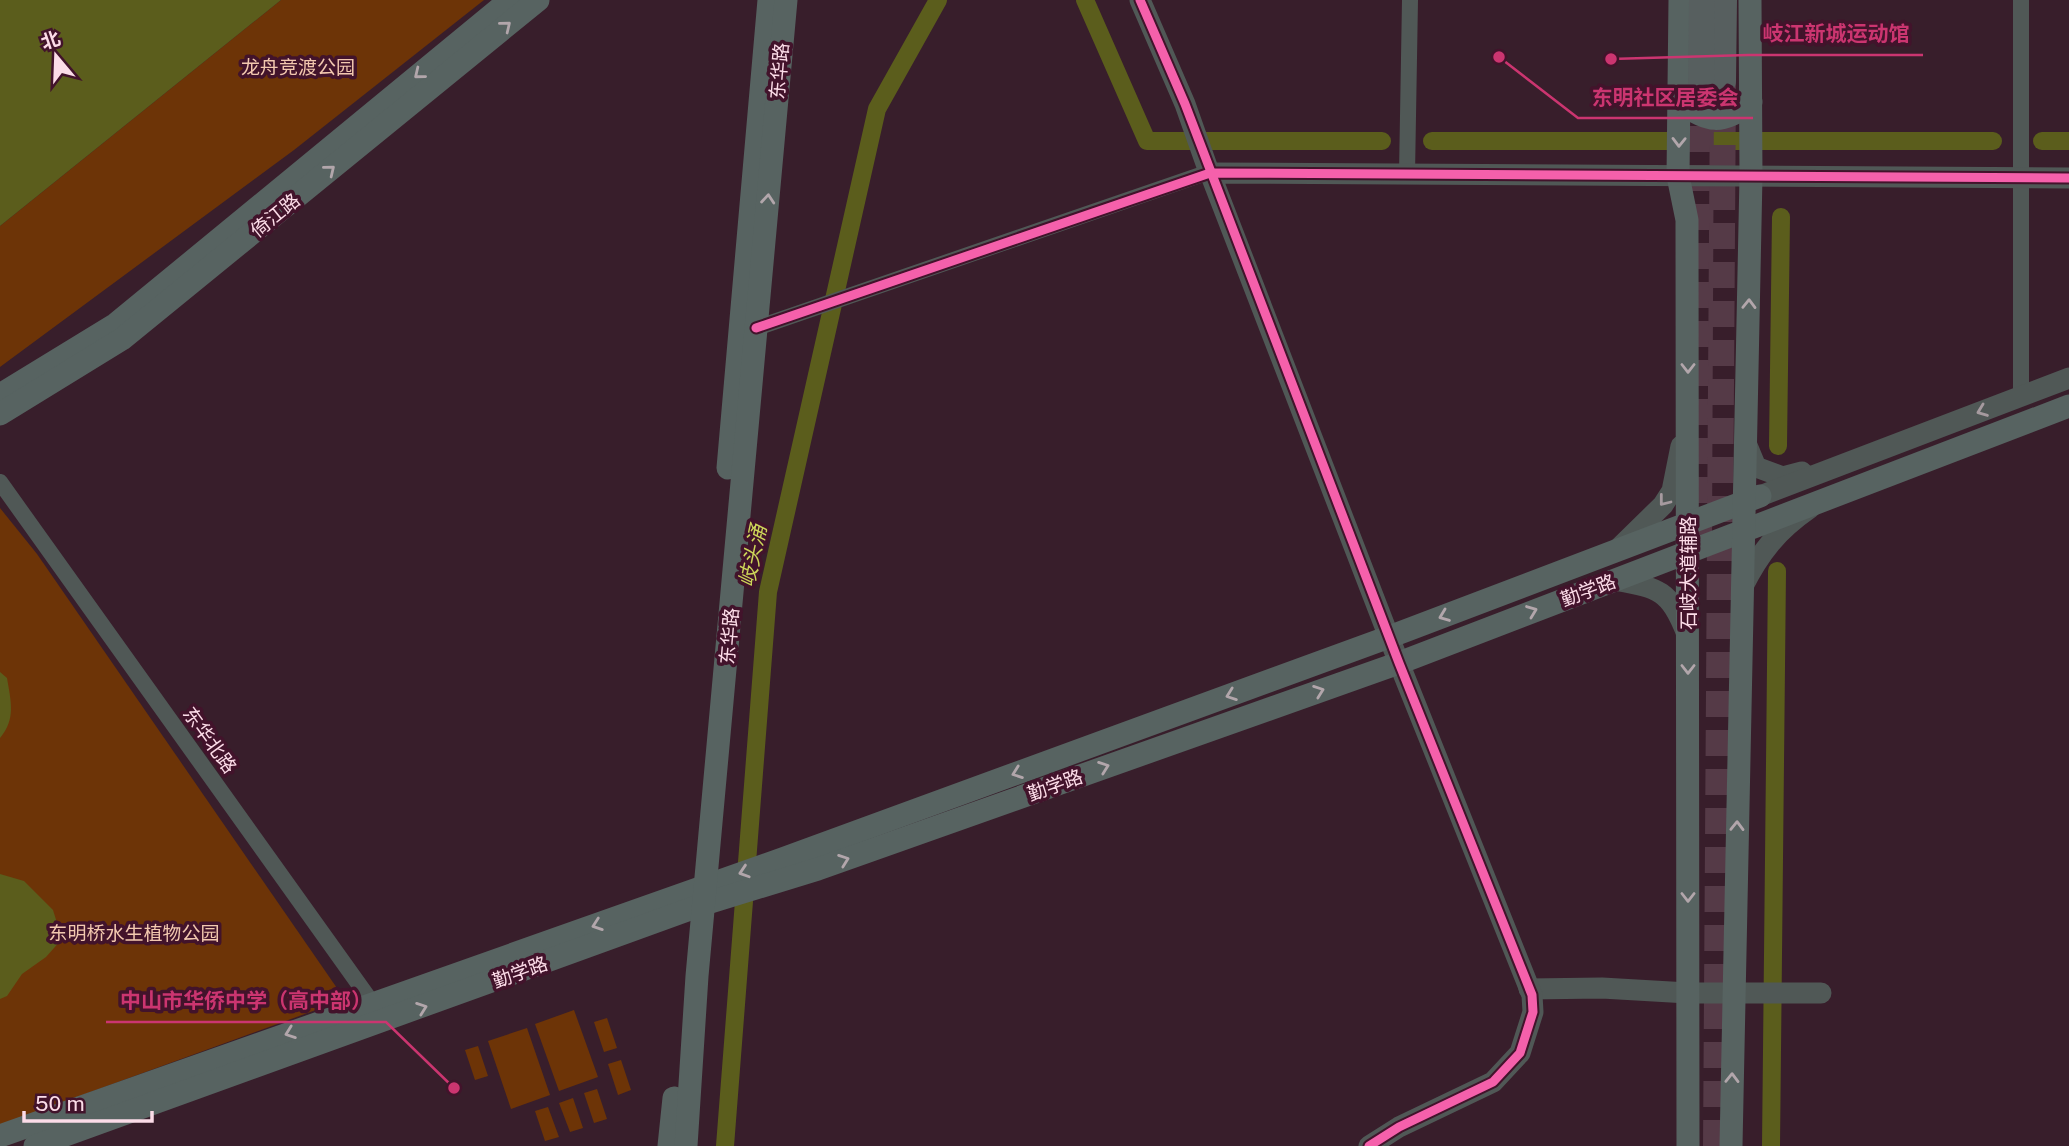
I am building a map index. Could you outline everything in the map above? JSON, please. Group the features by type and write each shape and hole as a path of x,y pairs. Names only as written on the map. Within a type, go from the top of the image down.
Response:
{"main road":[{"name":"倚江路","path":"0,395 116,324 510,0"},
{"name":"倚江路","path":"0,414 122,339 538,0"},
{"name":"东华路","path":"686,1146 698,897 768,0"},
{"name":"东华路","path":"669,1146 698,897 757,328 786,0"},
{"name":"石岐大道辅路","path":"1680,0 1678,176 1687,220 1688,1146"},
{"path":"1702,0 1712,82 1724,0"},
{"path":"1731,1146 1743,992 1742,588 1744,530 1752,498 1745,443 1751,176 1750,0"},
{"path":"1679,101 1694,113 1722,119 1736,114 1751,102"},
{"name":"勤学路","path":"35,1146 380,1012 698,897 1399,663 2069,406"},
{"name":"勤学路","path":"780,871 1752,498"},
{"name":"勤学路","path":"0,1136 380,1012"}],"street":[{"path":"1140,0 1185,104 1399,663 1530,989 1534,1012 1520,1052 1493,1082 1399,1127 1369,1146"},
{"path":"1406,174 1409,0"},
{"path":"2021,0 2021,396"},
{"path":"757,328 1210,172 2069,178"},
{"path":"1752,498 2069,378"},
{"path":"1617,550 1663,505 1672,491 1688,413"},
{"path":"1745,443 1756,467 1783,477 1858,458"},
{"name":"东华北路","path":"0,482 380,1012"},
{"path":"1742,588 1756,561 1773,538 1821,501"},
{"path":"1614,580 1650,587 1664,594 1676,608 1688,638"},
{"path":"1530,989 1816,993"}],"green space":[{"name":"龙舟竞渡公园","path":"281,0 484,0 294,150 0,367 0,226"},
{"name":"东明桥水生植物公园","path":"0,508 37,554 339,991 324,1007 0,1125"},
{"path":"574,1010 598,1077 559,1091 535,1024"},
{"path":"607,1018 617,1048 604,1052 594,1022"},
{"path":"527,1028 550,1095 511,1109 488,1041"},
{"path":"478,1046 488,1076 475,1080 465,1050"},
{"path":"621,1060 631,1090 618,1095 608,1064"},
{"path":"597,1089 607,1119 594,1123 584,1093"},
{"path":"573,1098 583,1128 570,1132 559,1103"},
{"path":"548,1107 559,1137 545,1141 535,1111"}],"shaded area":[{"path":"0,0 281,0 0,226"},
{"path":"0,672 7,678 11,710 8,724 0,738"},
{"path":"0,874 24,881 53,910 62,939 46,957 22,974 7,996 0,999"}],"waterway":[{"name":"岐头涌","path":"725,1146 768,592 877,109 938,0"},
{"path":"1085,0 1147,141 1382,141"},
{"path":"1432,141 1993,141"},
{"path":"2042,141 2069,141"},
{"path":"1778,446 1781,217"},
{"path":"1771,1146 1777,571"}],"tunnel":[{"path":"1716,1146 1723,81"},
{"path":"1699,542 1701,82"}],"cycle path":[{"path":"1140,0 1185,104 1399,663 1532,995 1533,1012 1520,1053 1493,1082 1399,1127 1369,1146"},
{"path":"756,328 1210,173 2069,178"}],"place":[{"name":"东明社区居委会","path":"1499,57"},
{"name":"岐江新城运动馆","path":"1611,59"},
{"name":"中山市华侨中学（高中部）","path":"454,1088"}]}
